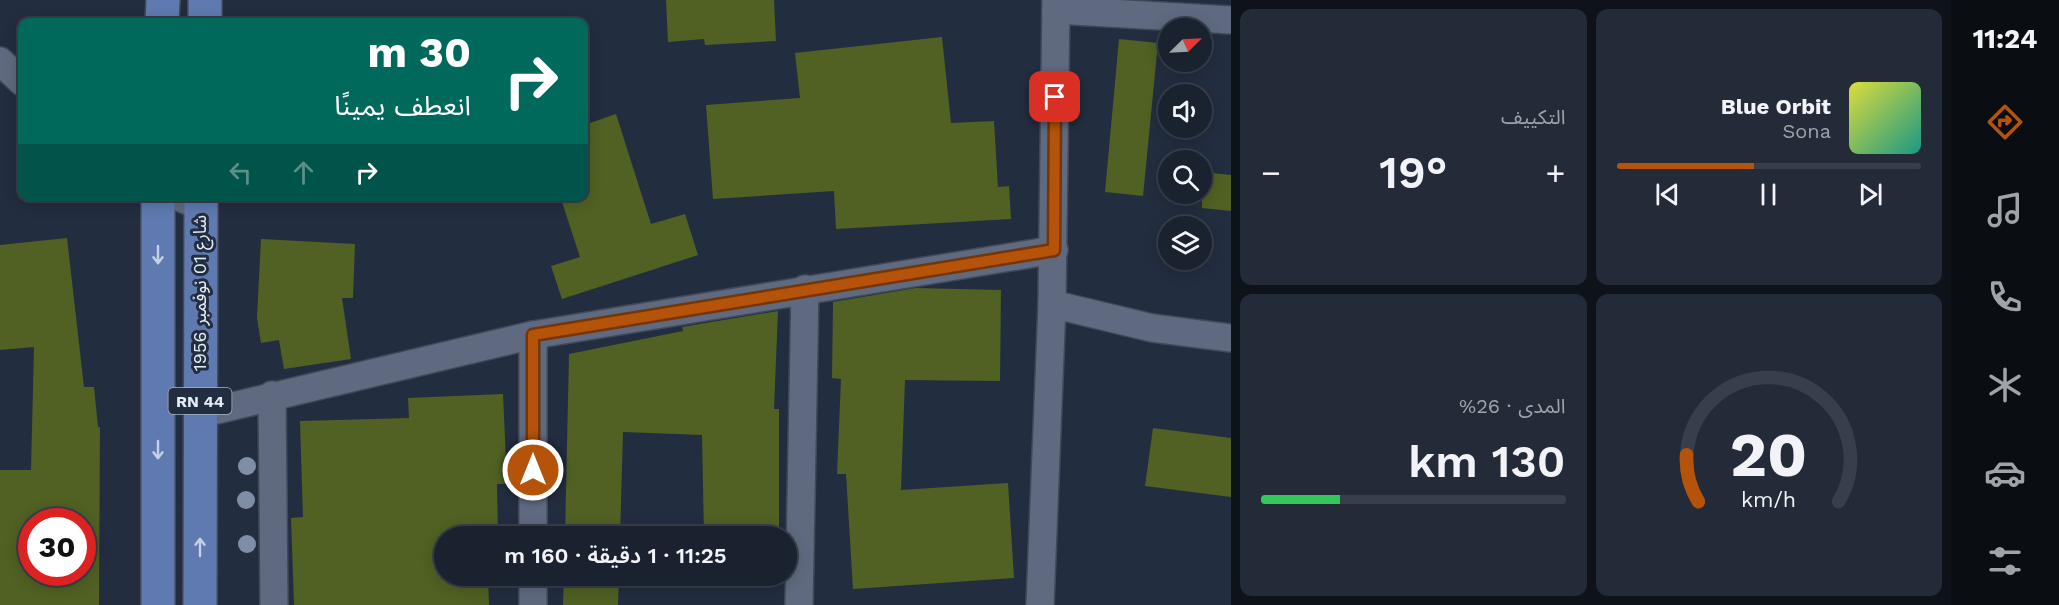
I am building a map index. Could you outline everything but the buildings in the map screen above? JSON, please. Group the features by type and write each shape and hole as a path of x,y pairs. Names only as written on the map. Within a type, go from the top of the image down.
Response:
{"main road":[{"path":"162,18 163,0"},
{"path":"205,0 205,18"},
{"name":"RN 44","path":"158,201 158,605"},
{"name":"شارع 01 نوفمبر 1956","path":"192,201 200,414 200,605"}],"street":[{"path":"1040,605 1054,250 1056,5 1231,20"},
{"path":"0,61 18,78"},
{"path":"200,414 272,395 533,335 1054,250"},
{"path":"799,605 805,289"},
{"path":"1052,304 1152,328 1231,338"},
{"path":"533,335 533,526"},
{"path":"272,395 274,605"},
{"path":"533,586 533,605"}],"route":[{"path":"533,470 533,335 1054,250 1055,97"}]}
